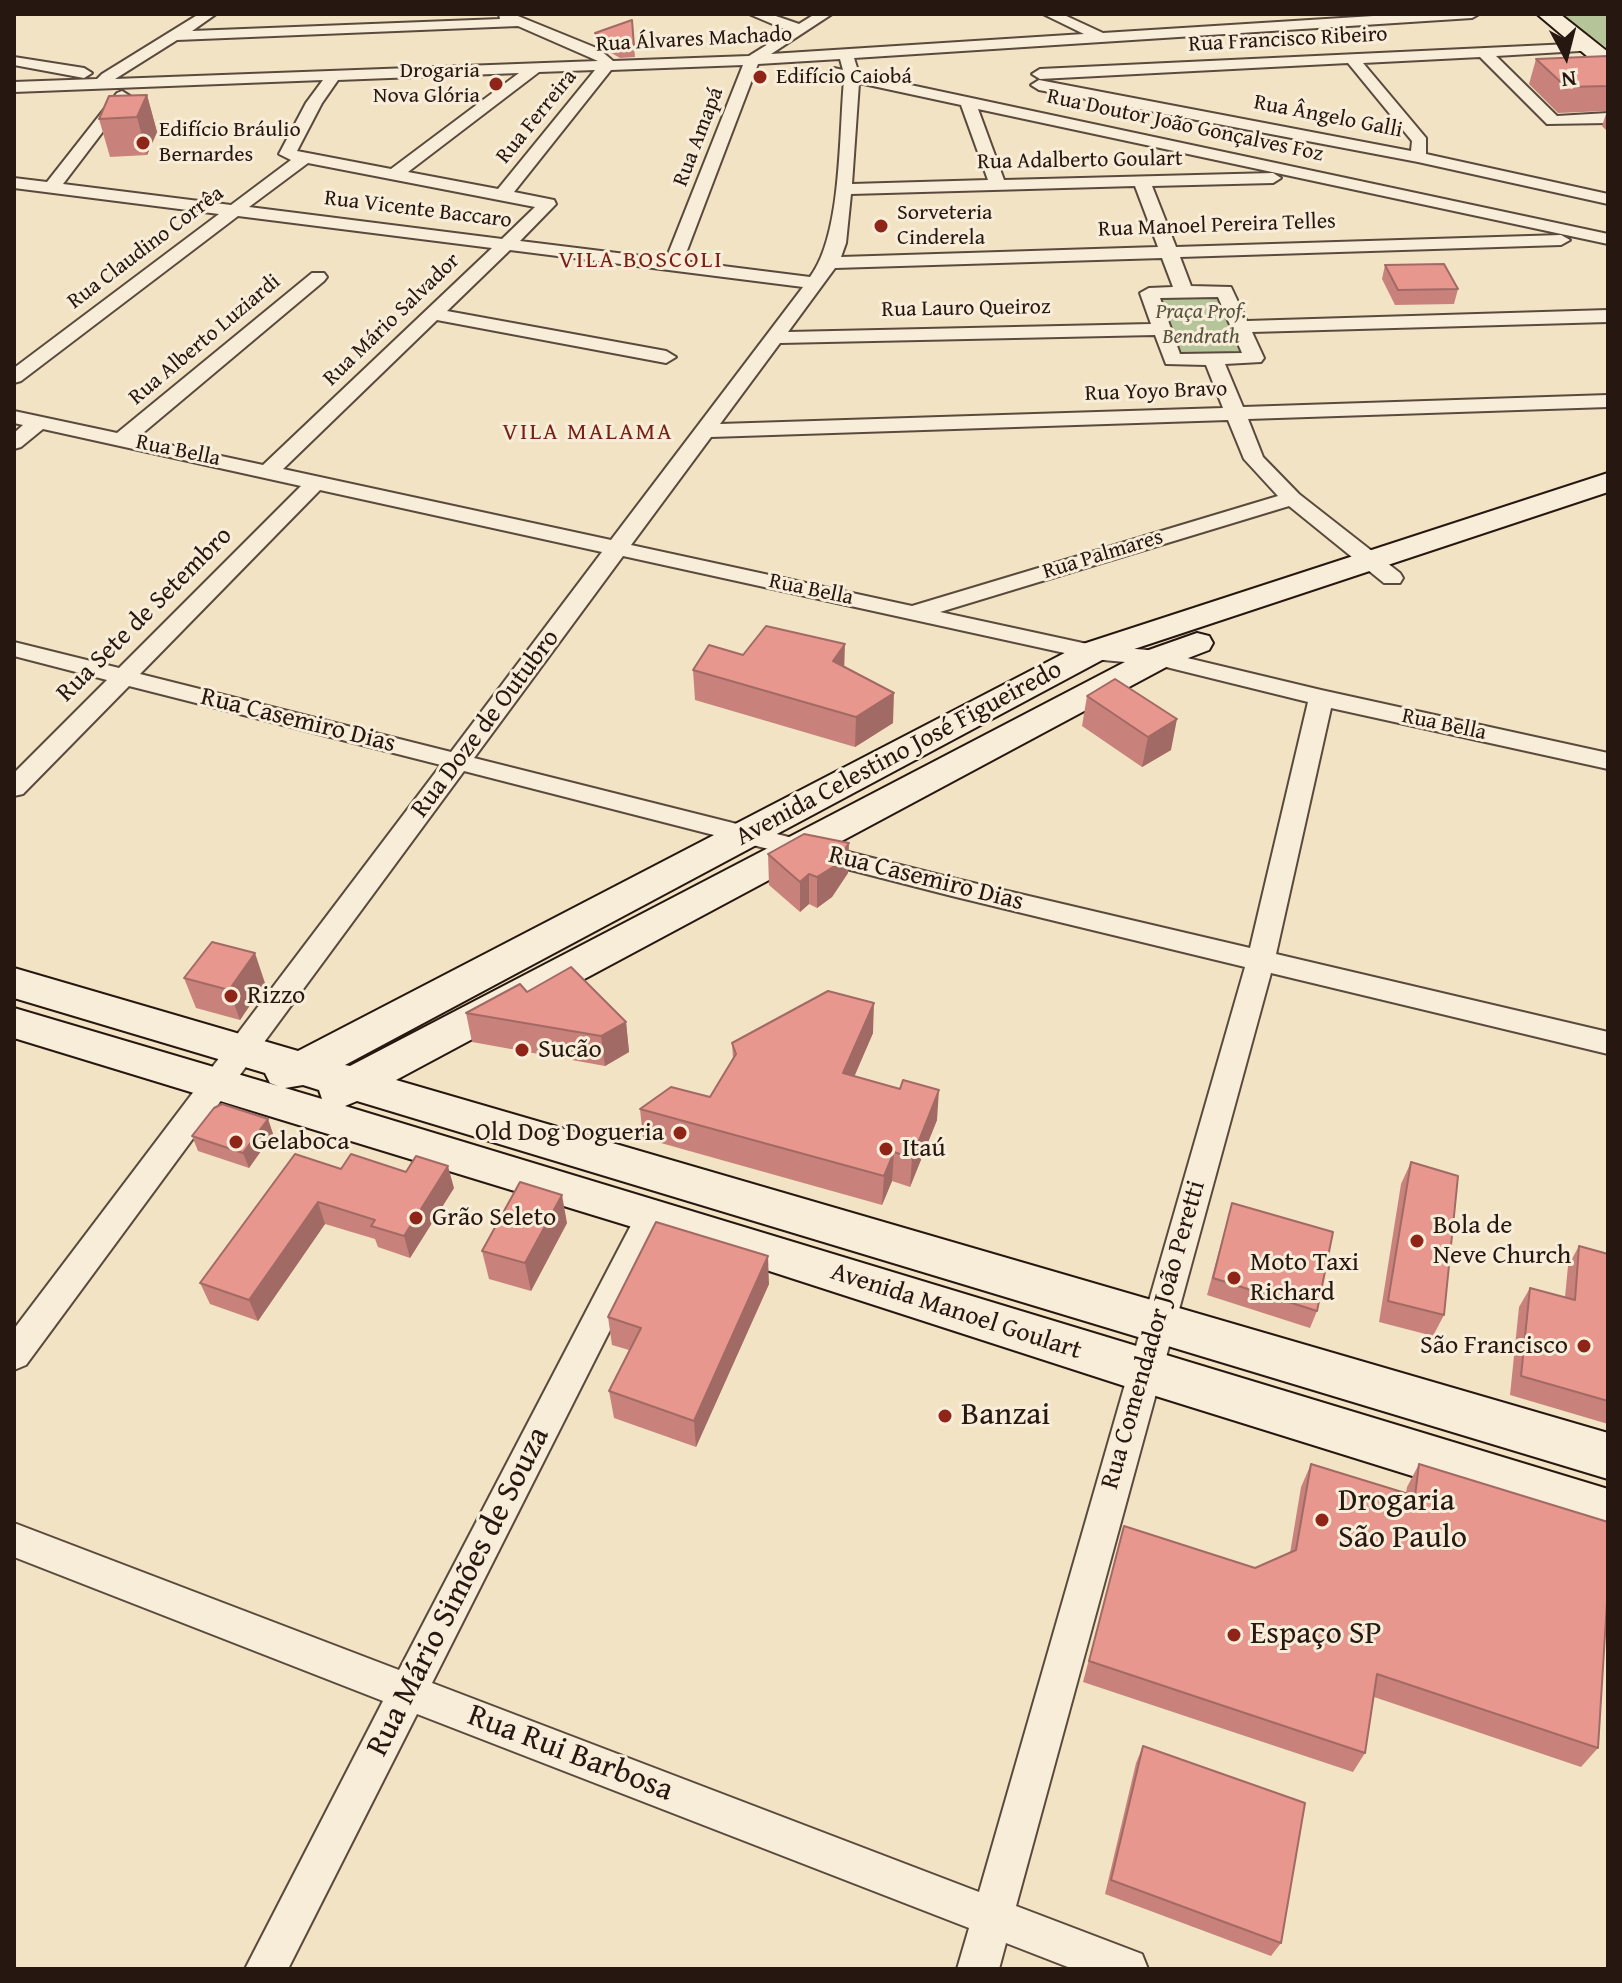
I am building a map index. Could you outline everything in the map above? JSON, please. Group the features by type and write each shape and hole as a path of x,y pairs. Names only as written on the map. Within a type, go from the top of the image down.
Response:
{"street":[{"path":"14,61 104,81 209,14"},
{"path":"501,14 594,52 605,59 607,65"},
{"path":"756,14 801,30"},
{"path":"752,60 825,14"},
{"path":"1050,14 1103,38"},
{"name":"Rua Álvares Machado","path":"14,87 104,81 130,85 752,60 1472,14"},
{"path":"1547,14 1608,62"},
{"path":"1151,20 1179,33"},
{"path":"174,36 520,22"},
{"path":"1025,43 1051,120"},
{"name":"Rua Francisco Ribeiro","path":"1038,80 1591,47"},
{"path":"1483,52 1553,121 1608,118"},
{"name":"Rua Doze de Outubro","path":"14,1355 830,263 837,243 852,77 846,54"},
{"path":"1352,59 1420,141 1418,157"},
{"name":"Rua Doutor João Gonçalves Foz","path":"752,60 786,63 1607,239"},
{"name":"Rua Amapá","path":"673,265 752,60"},
{"name":"Rua Ferreira","path":"502,196 607,65"},
{"path":"394,175 534,69"},
{"path":"332,78 314,103 296,156 502,196"},
{"name":"Rua Ângelo Galli","path":"1038,80 1608,199"},
{"path":"52,187 130,85"},
{"path":"968,102 998,185"},
{"name":"Rua Claudino Corrêa","path":"14,377 238,209 296,156"},
{"name":"Rua Adalberto Goulart","path":"842,189 1319,177"},
{"path":"1142,182 1184,292"},
{"name":"Rua Vicente Baccaro","path":"14,183 817,283"},
{"name":"Rua Mário Salvador","path":"269,471 548,204 502,196"},
{"name":"Rua Manoel Pereira Telles","path":"830,263 1168,250 1607,239"},
{"name":"Rua Alberto Luziardi","path":"123,439 318,277"},
{"path":"1225,291 1241,327 1254,358 1173,360 1149,293 1225,291"},
{"path":"433,314 666,357"},
{"path":"1241,327 1608,316"},
{"name":"Rua Lauro Queiroz","path":"772,338 1162,329"},
{"path":"1213,359 1254,459 1292,498 1381,569"},
{"name":"Rua Yoyo Bravo","path":"705,431 1608,401"},
{"name":"Rua Bella","path":"14,417 1092,652 1158,658 1321,698 1608,761"},
{"path":"14,443 39,422"},
{"name":"Rua Sete de Setembro","path":"14,788 317,481"},
{"name":"Avenida Celestino José Figueiredo","path":"301,1090 350,1085 1158,658 1608,482"},
{"name":"Rua Palmares","path":"914,612 1292,498"},
{"name":"Avenida Celestino José Figueiredo","path":"301,1090 746,834 1092,652 1608,506"},
{"name":"Rua Casemiro Dias","path":"14,649 797,847 1608,1043"},
{"name":"Rua Comendador João Peretti","path":"978,1969 1156,1322 1261,958 1321,698"},
{"name":"Avenida Manoel Goulart","path":"14,983 229,1068 301,1090 652,1215 1143,1371 1608,1513"},
{"name":"Avenida Manoel Goulart","path":"14,1023 229,1068"},
{"name":"Avenida Manoel Goulart","path":"350,1085 1608,1456"},
{"name":"Rua Mário Simões de Souza","path":"266,1969 652,1215"},
{"name":"Rua Rui Barbosa","path":"14,1540 1127,1969"}],"green space":[{"path":"1560,14 1608,14 1608,49 1603,45"},
{"name":"Praça Prof. Bendrath","path":"1219,295 1244,353 1182,354 1160,297"}],"building":[{"path":"632,20 634,46 619,46 595,33"},
{"path":"1608,56 1608,86 1566,87 1536,59"},
{"path":"147,95 137,117 99,119 109,96"},
{"path":"1444,264 1458,289 1398,290 1385,265"},
{"path":"766,626 845,644 833,661 894,693 856,717 693,670 709,645 743,655"},
{"path":"1115,679 1177,719 1148,737 1087,696"},
{"path":"804,834 849,843 833,867 817,877 809,874 800,882 768,854"},
{"path":"212,942 255,953 229,990 184,978"},
{"path":"571,967 626,1022 601,1036 466,1013 520,984 527,992"},
{"path":"828,991 874,1003 843,1073 900,1089 903,1080 939,1090 912,1158 894,1152 884,1176 640,1109 671,1087 710,1097 736,1054 732,1043"},
{"path":"222,1104 268,1119 243,1153 192,1136 214,1108"},
{"path":"295,1154 341,1169 351,1154 406,1172 416,1156 448,1166 404,1236 371,1226 375,1220 318,1202 249,1300 200,1283"},
{"name":"Bola de Neve Church","path":"1411,1162 1458,1176 1444,1315 1388,1301"},
{"path":"520,1182 562,1195 525,1263 482,1251"},
{"path":"1232,1203 1333,1232 1317,1311 1213,1278"},
{"path":"656,1222 768,1256 694,1421 609,1391 641,1328 608,1317"},
{"path":"1579,1246 1608,1254 1608,1401 1521,1376 1530,1288 1575,1300"},
{"path":"1311,1464 1415,1496 1419,1464 1608,1522 1608,1586 1598,1748 1377,1674 1365,1753 1089,1661 1124,1526 1255,1568 1296,1550"},
{"path":"1143,1746 1305,1803 1281,1943 1111,1880"}],"place":[{"name":"Edifício Caiobá","path":"760,77"},
{"name":"Drogaria Nova Glória","path":"496,84"},
{"name":"Edifício Bráulio Bernardes","path":"143,143"},
{"name":"Sorveteria Cinderela","path":"881,226"},
{"name":"Rizzo","path":"231,996"},
{"name":"Sucão","path":"522,1050"},
{"name":"Old Dog Dogueria","path":"680,1133"},
{"name":"Gelaboca","path":"236,1142"},
{"name":"Itaú","path":"886,1149"},
{"name":"Grão Seleto","path":"416,1218"},
{"name":"Bola de Neve Church","path":"1417,1241"},
{"name":"Moto Taxi Richard","path":"1234,1278"},
{"name":"São Francisco","path":"1584,1346"},
{"name":"Banzai","path":"945,1416"},
{"name":"Drogaria São Paulo","path":"1322,1520"},
{"name":"Espaço SP","path":"1234,1635"}],"district":[{"name":"VILA BOSCOLI","path":"641,261"},
{"name":"VILA MALAMA","path":"588,433"}]}
